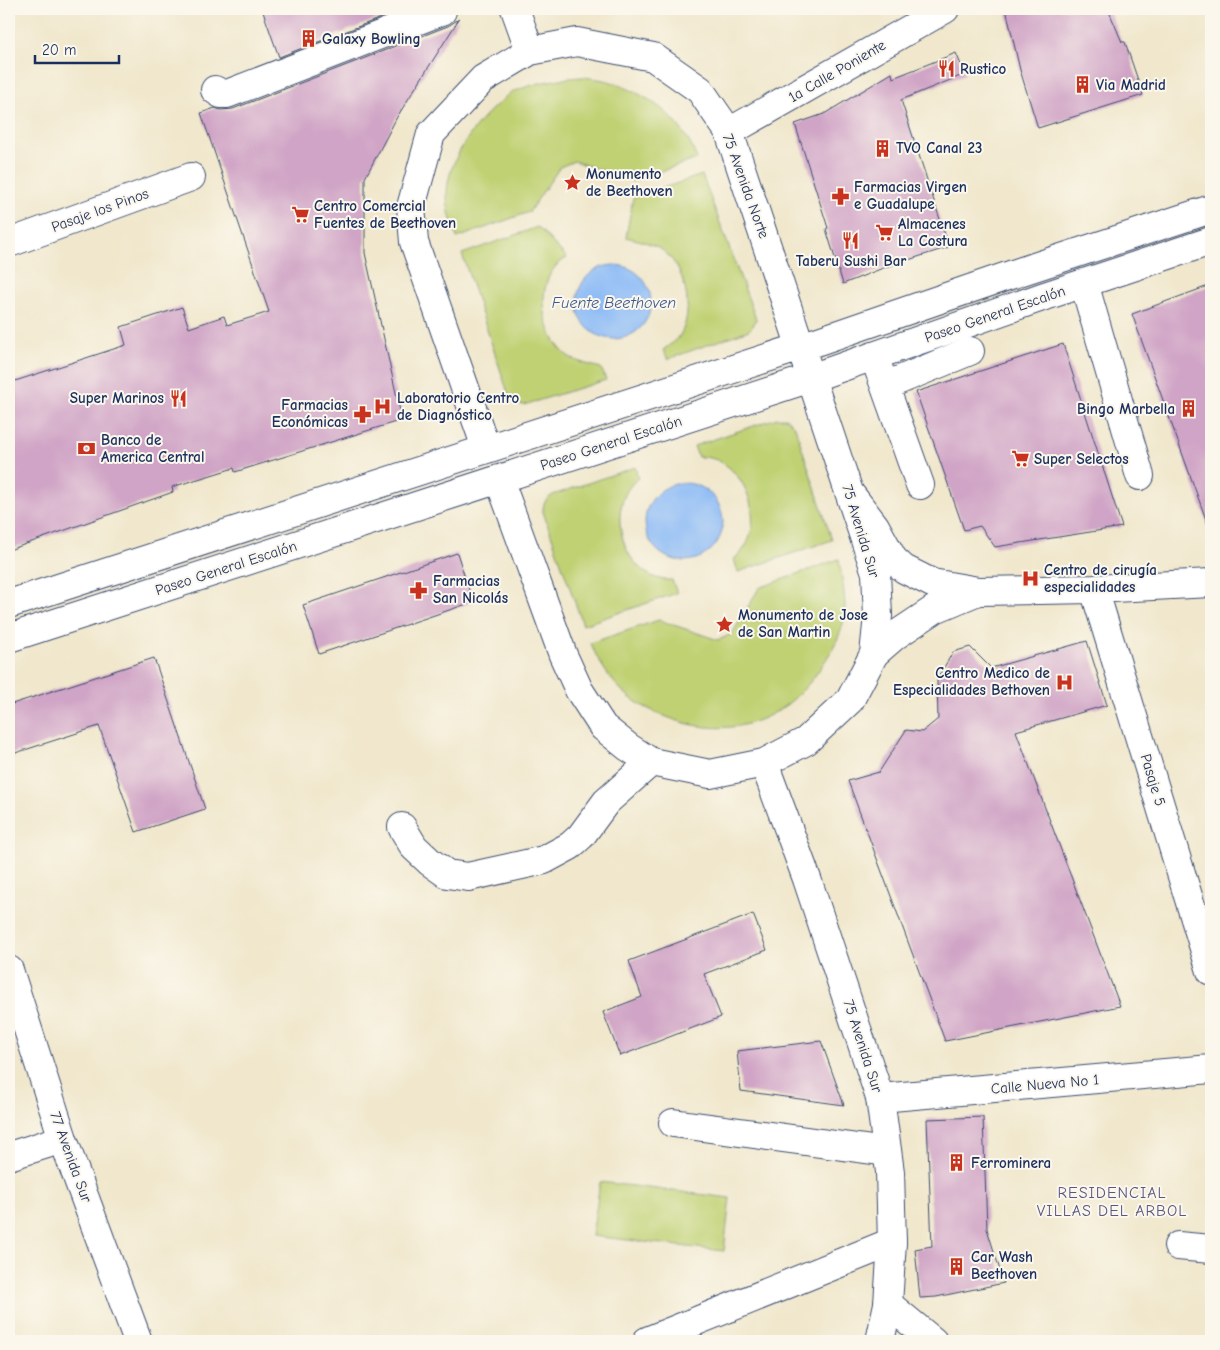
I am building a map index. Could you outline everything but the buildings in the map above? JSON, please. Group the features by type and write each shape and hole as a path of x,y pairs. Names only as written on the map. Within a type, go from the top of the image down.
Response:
{"main road":[{"path":"515,9 530,51"},
{"name":"1a Calle Poniente","path":"728,132 946,9"},
{"path":"215,90 221,94 227,94 442,11"},
{"name":"75 Avenida Norte","path":"486,448 414,242 411,207 431,134 483,79 530,51 577,42 653,57 700,90 728,132 801,346"},
{"name":"Pasaje los Pinos","path":"9,243 191,177"},
{"path":"9,604 801,346 1031,267 1211,209"},
{"name":"Paseo General Escalón","path":"9,638 811,378 1211,241"},
{"path":"1084,283 1140,476"},
{"name":"75 Avenida Sur","path":"499,479 563,655 579,690 603,727 651,762 710,774 764,763 806,740 850,700 874,654 878,607 876,574 801,346"},
{"path":"885,386 970,351"},
{"path":"874,356 920,485"},
{"path":"849,493 875,526 893,559 904,569 932,583 978,591 1094,590 1211,583"},
{"name":"Pasaje 5","path":"1094,590 1211,971"},
{"path":"874,654 896,635 935,609 978,591"},
{"path":"402,828 414,847 447,874 468,877 544,860 570,846 581,836 606,802 651,762"},
{"name":"75 Avenida Sur","path":"764,763 810,888 880,1098 890,1172 892,1242 888,1304 880,1341"},
{"name":"77 Avenida Sur","path":"9,970 63,1139 138,1341"},
{"name":"Calle Nueva No 1","path":"880,1098 1211,1068"},
{"path":"673,1123 887,1152"},
{"path":"9,1156 63,1139"},
{"path":"647,1341 892,1242"},
{"path":"1178,1246 1211,1249"},
{"path":"888,1304 933,1341"}],"green space":[{"path":"584,77 611,82 654,103 675,121 691,145 697,159 633,181 574,161 560,167 529,212 457,238 448,206 448,181 457,156 472,132 490,111 511,93 548,81"},
{"path":"702,175 756,319 749,330 668,359 663,350 678,338 684,328 687,316 685,289 676,265 668,255 655,246 626,237 633,198"},
{"path":"538,227 567,258 555,267 545,289 545,316 549,329 562,350 574,360 601,368 606,380 524,405 514,402 508,393 462,254"},
{"path":"777,418 786,418 795,427 832,540 738,572 734,559 744,549 750,536 752,523 748,494 732,470 716,460 698,457 694,446"},
{"path":"635,467 638,478 627,491 621,507 620,524 624,541 631,557 642,570 656,578 672,580 677,593 583,625 543,512 544,504 553,495"},
{"path":"839,559 845,608 843,625 832,649 804,689 788,704 752,723 732,727 689,724 646,708 631,699 615,684 601,664 590,643 659,620 718,640 732,634 759,588"},
{"path":"600,1182 730,1198 724,1251 592,1236"}],"water":[{"name":"Fuente Beethoven","path":"614,265 635,271 645,281 651,302 645,323 635,333 614,339 593,333 583,323 577,302 583,281 593,271"},
{"path":"676,483 692,483 706,489 717,500 723,514 723,530 717,544 706,555 692,561 676,561 662,555 651,544 645,530 645,514 651,500 662,489"}],"place":[{"name":"Galaxy Bowling","path":"308,39"},
{"name":"Rustico","path":"946,69"},
{"name":"Via Madrid","path":"1082,85"},
{"name":"TVO Canal 23","path":"882,148"},
{"name":"Monumento de Beethoven","path":"572,183"},
{"name":"Farmacias Virgen e Guadalupe","path":"840,196"},
{"name":"Centro Comercial Fuentes de Beethoven","path":"300,215"},
{"name":"Almacenes La Costura","path":"884,233"},
{"name":"Taberu Sushi Bar","path":"851,240"},
{"name":"Super Marinos","path":"178,398"},
{"name":"Laboratorio Centro de Diagnóstico","path":"383,407"},
{"name":"Bingo Marbella","path":"1189,409"},
{"name":"Farmacias Económicas","path":"362,414"},
{"name":"Banco de America Central","path":"87,449"},
{"name":"Super Selectos","path":"1020,459"},
{"name":"Centro de cirugía especialidades","path":"1030,579"},
{"name":"Farmacias San Nicolás","path":"419,590"},
{"name":"Monumento de Jose de San Martin","path":"724,624"},
{"name":"Centro Medico de Especialidades Bethoven","path":"1064,682"},
{"name":"Ferrominera","path":"957,1163"},
{"name":"Car Wash Beethoven","path":"957,1266"}],"district":[{"name":"RESIDENCIAL VILLAS DEL ARBOL","path":"1112,1201"}]}
